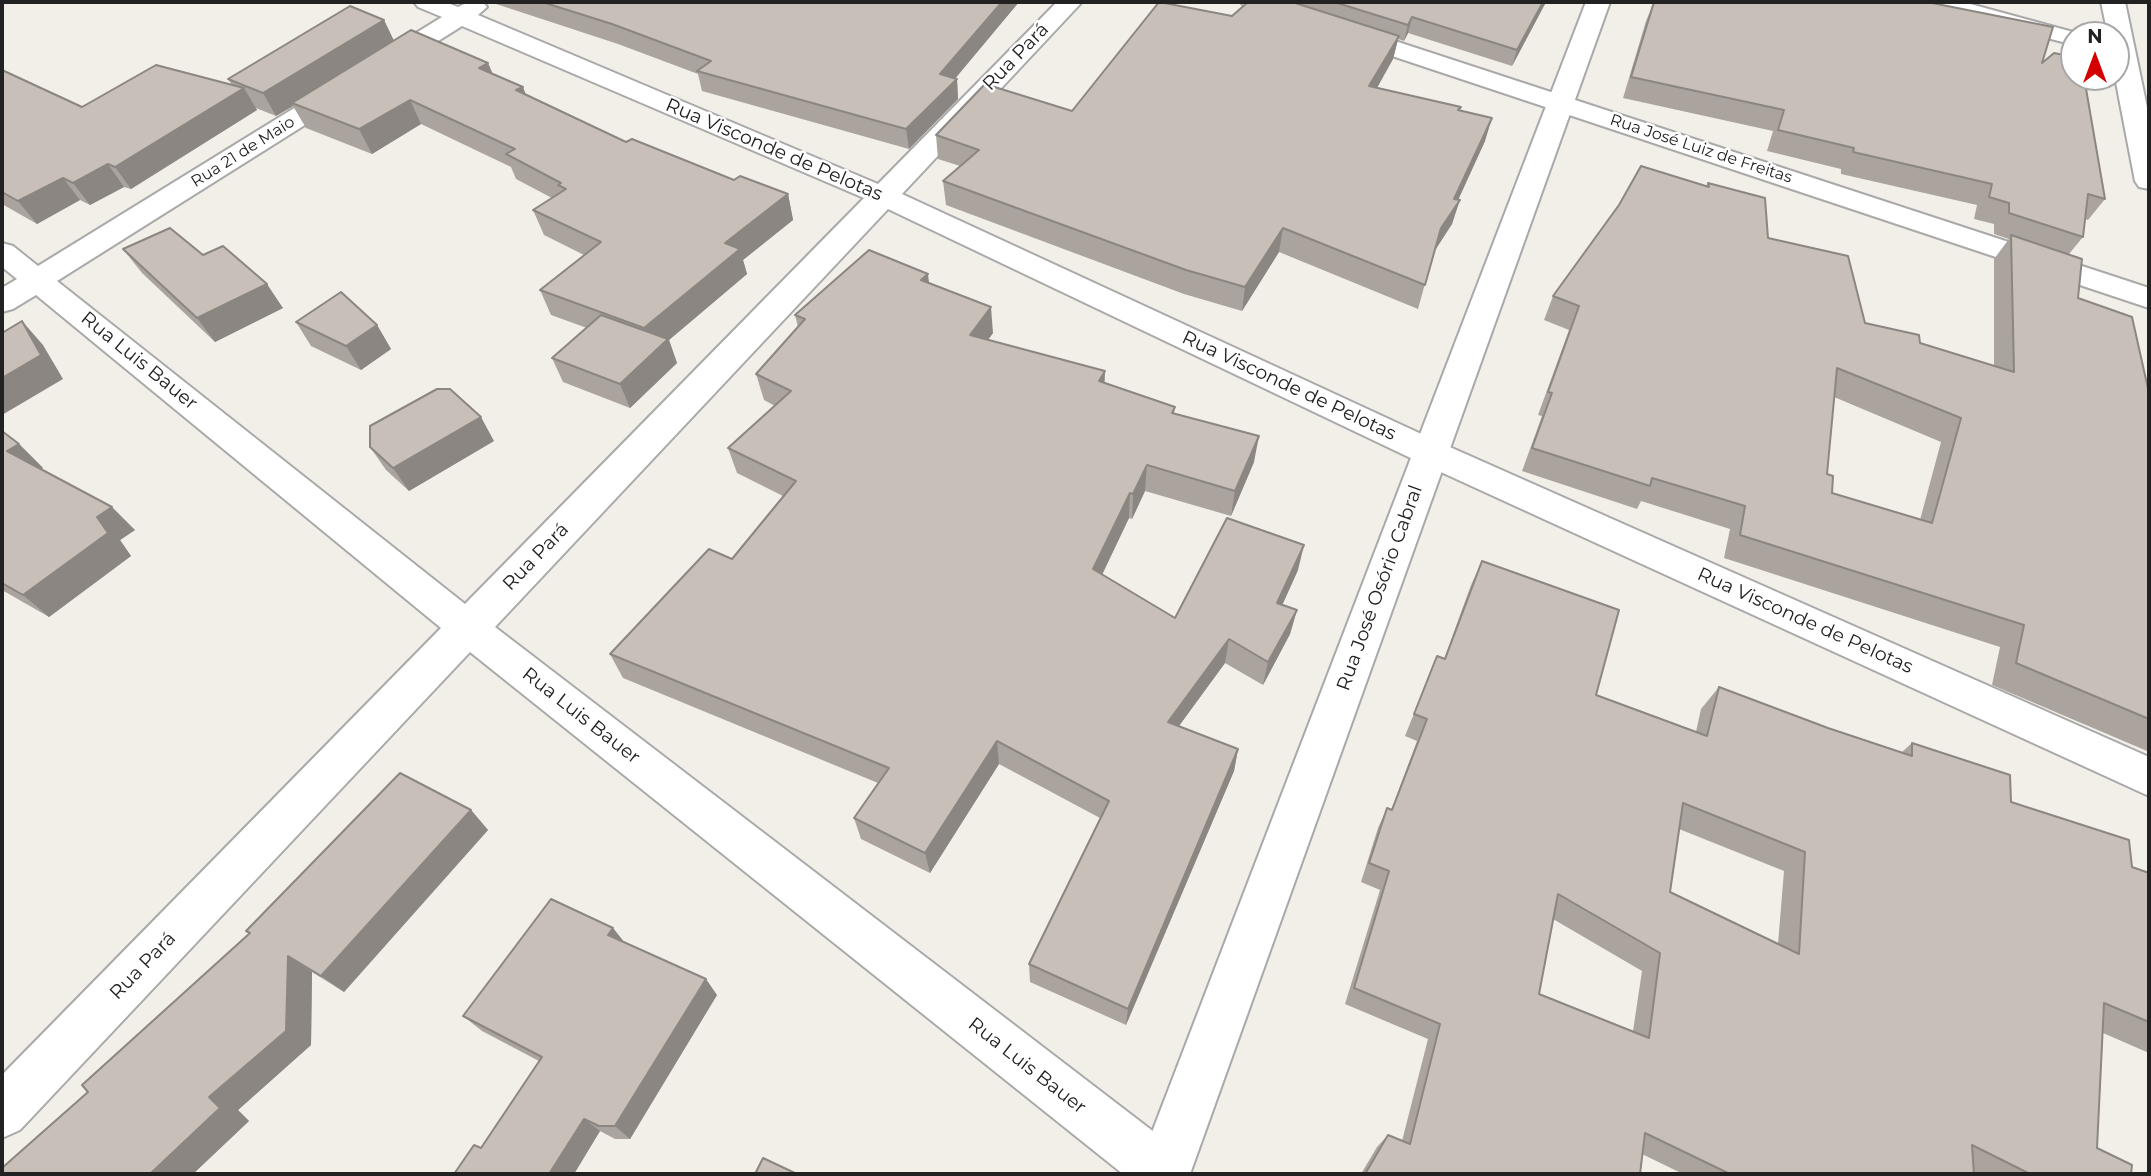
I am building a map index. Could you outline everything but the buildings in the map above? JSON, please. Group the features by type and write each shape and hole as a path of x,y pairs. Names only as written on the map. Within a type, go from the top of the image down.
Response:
{"street":[{"name":"Rua Visconde de Pelotas","path":"426,2 472,10 882,196 1431,453 2149,777"},
{"name":"Rua Pará","path":"2,1112 1070,2"},
{"name":"Rua José Luiz de Freitas","path":"1253,2 2149,298"},
{"name":"Rua José Osório Cabral","path":"1164,1174 1598,2"},
{"path":"1937,2 2060,34"},
{"path":"2113,2 2115,21"},
{"name":"Rua 21 de Maio","path":"2,302 472,10"},
{"path":"2130,53 2149,58"},
{"path":"2128,91 2149,181"},
{"name":"Rua Luis Bauer","path":"2,251 468,628 1164,1174"}]}
